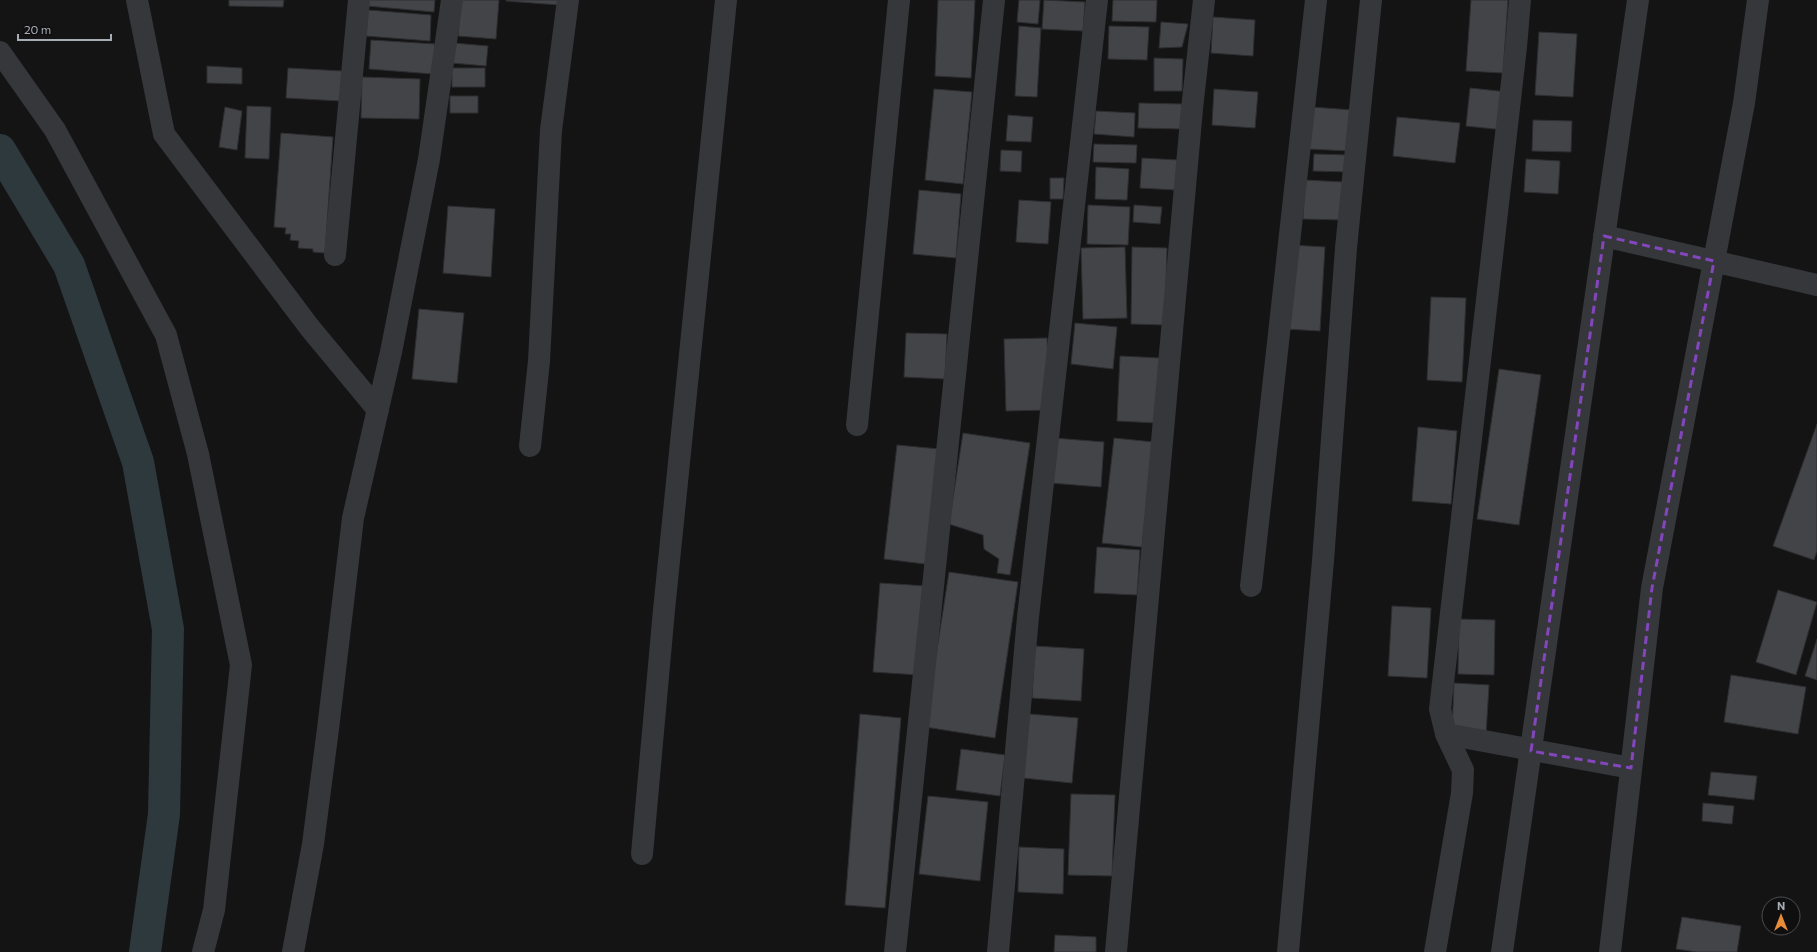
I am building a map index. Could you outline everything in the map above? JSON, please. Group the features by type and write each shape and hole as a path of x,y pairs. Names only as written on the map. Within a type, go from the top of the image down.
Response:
{"street":[{"path":"137,0 164,134 310,328 378,410"},
{"path":"335,255 359,0"},
{"path":"292,952 313,844 353,518 378,410 429,159 452,0"},
{"path":"530,446 539,361 551,130 568,0"},
{"path":"642,854 664,610 726,0"},
{"path":"857,425 899,0"},
{"path":"895,952 994,0"},
{"path":"998,952 1028,617 1097,0"},
{"path":"1116,952 1191,117 1204,0"},
{"path":"1251,586 1316,0"},
{"path":"1288,952 1323,561 1346,248 1371,0"},
{"path":"1434,952 1462,792 1463,770 1446,734 1440,709 1520,0"},
{"path":"1502,952 1638,0"},
{"path":"1610,952 1652,588 1744,103 1758,0"},
{"path":"0,52 55,130 166,335 198,454 242,665 214,910 203,952"},
{"path":"1604,236 1817,285"},
{"path":"1446,734 1631,768"}],"highlighted area":[{"path":"1604,236 1714,261 1652,588 1631,768 1531,751"}],"building":[{"path":"229,0 284,0 283,7 229,6"},
{"path":"367,0 435,0 434,12 367,6"},
{"path":"461,0 499,0 496,39 458,36"},
{"path":"506,0 560,0 559,5"},
{"path":"938,0 975,0 971,78 935,76"},
{"path":"1019,0 1040,0 1038,24 1017,22"},
{"path":"1044,0 1085,2 1083,31 1042,29"},
{"path":"1113,0 1157,0 1156,22 1112,21"},
{"path":"1471,0 1508,0 1503,73 1466,71"},
{"path":"368,10 431,15 430,41 366,36"},
{"path":"1213,17 1255,20 1253,56 1211,53"},
{"path":"1161,22 1188,24 1182,47 1159,48"},
{"path":"1019,26 1041,28 1037,97 1015,96"},
{"path":"1109,26 1149,27 1147,60 1108,59"},
{"path":"1539,32 1577,34 1573,97 1535,95"},
{"path":"371,40 435,44 433,74 369,69"},
{"path":"453,43 488,46 486,66 452,63"},
{"path":"1154,58 1183,59 1182,91 1154,91"},
{"path":"207,66 242,68 242,84 207,83"},
{"path":"288,68 342,71 340,101 286,98"},
{"path":"452,68 485,68 485,87 452,87"},
{"path":"362,77 420,79 419,119 361,118"},
{"path":"1470,88 1508,92 1504,130 1466,126"},
{"path":"934,89 972,92 963,184 925,180"},
{"path":"1214,89 1258,92 1255,128 1212,125"},
{"path":"450,96 478,96 478,113 450,113"},
{"path":"1139,103 1182,104 1181,129 1138,128"},
{"path":"247,106 271,107 269,159 245,158"},
{"path":"225,107 242,111 237,150 219,147"},
{"path":"1311,107 1353,110 1350,151 1308,149"},
{"path":"1096,111 1135,113 1134,137 1094,134"},
{"path":"1008,115 1033,117 1031,142 1006,141"},
{"path":"1397,117 1460,123 1455,163 1393,156"},
{"path":"1533,120 1572,121 1571,152 1532,151"},
{"path":"281,133 333,137 325,253 313,252 313,249 298,248 299,241 290,240 291,234 285,234 286,228 274,227"},
{"path":"1094,144 1137,145 1136,163 1093,162"},
{"path":"1001,150 1022,151 1021,172 1000,171"},
{"path":"1314,154 1349,155 1348,172 1313,171"},
{"path":"1142,158 1178,160 1176,190 1140,188"},
{"path":"1526,159 1560,161 1558,194 1524,192"},
{"path":"1096,167 1129,169 1127,200 1095,199"},
{"path":"1050,178 1064,178 1063,199 1050,199"},
{"path":"1305,180 1343,182 1342,220 1303,219"},
{"path":"919,190 961,194 956,258 913,254"},
{"path":"1019,200 1051,202 1048,244 1016,242"},
{"path":"1088,205 1130,207 1128,245 1087,244"},
{"path":"1134,205 1162,207 1160,224 1133,222"},
{"path":"448,206 495,209 491,277 443,273"},
{"path":"1291,245 1325,247 1320,331 1286,329"},
{"path":"1125,247 1127,318 1083,319 1081,248"},
{"path":"1132,247 1167,248 1165,325 1131,324"},
{"path":"1431,297 1466,298 1462,382 1427,380"},
{"path":"419,309 464,313 457,383 412,379"},
{"path":"1075,323 1117,327 1113,369 1071,364"},
{"path":"906,333 947,334 945,379 904,377"},
{"path":"1047,338 1050,410 1006,411 1004,339"},
{"path":"1120,356 1160,358 1157,423 1117,421"},
{"path":"1499,369 1541,375 1519,525 1477,519"},
{"path":"1817,424 1817,551 1814,560 1773,546"},
{"path":"1418,427 1457,431 1451,504 1412,501"},
{"path":"963,433 1030,443 1010,575 997,573 999,559 984,549 983,535 949,524"},
{"path":"1054,438 1104,442 1101,487 1050,483"},
{"path":"1114,438 1153,442 1142,547 1102,543"},
{"path":"897,445 939,449 925,564 884,559"},
{"path":"1097,547 1140,550 1137,595 1094,593"},
{"path":"949,572 1018,582 995,738 925,727"},
{"path":"880,583 926,586 919,675 873,672"},
{"path":"1778,590 1817,602 1796,675 1756,662"},
{"path":"1392,606 1431,608 1427,678 1388,676"},
{"path":"1459,619 1495,620 1494,675 1458,674"},
{"path":"1817,639 1817,680 1805,676"},
{"path":"1035,646 1084,649 1081,701 1032,698"},
{"path":"1731,675 1806,687 1798,734 1724,722"},
{"path":"1454,683 1489,685 1486,734 1452,732"},
{"path":"860,714 901,718 885,908 845,905"},
{"path":"1029,714 1078,718 1072,783 1023,778"},
{"path":"961,749 1005,755 1000,796 956,790"},
{"path":"1711,772 1757,776 1754,800 1708,795"},
{"path":"1071,794 1115,795 1112,876 1068,875"},
{"path":"928,796 988,802 980,881 919,874"},
{"path":"1703,803 1734,806 1732,824 1702,821"},
{"path":"1019,847 1064,849 1063,894 1018,892"},
{"path":"1682,917 1741,926 1737,952 1697,952 1676,949"},
{"path":"1055,935 1096,937 1096,952 1054,952"}],"waterway":[{"path":"0,150 69,265 138,462 168,629 164,814 145,952"}]}
